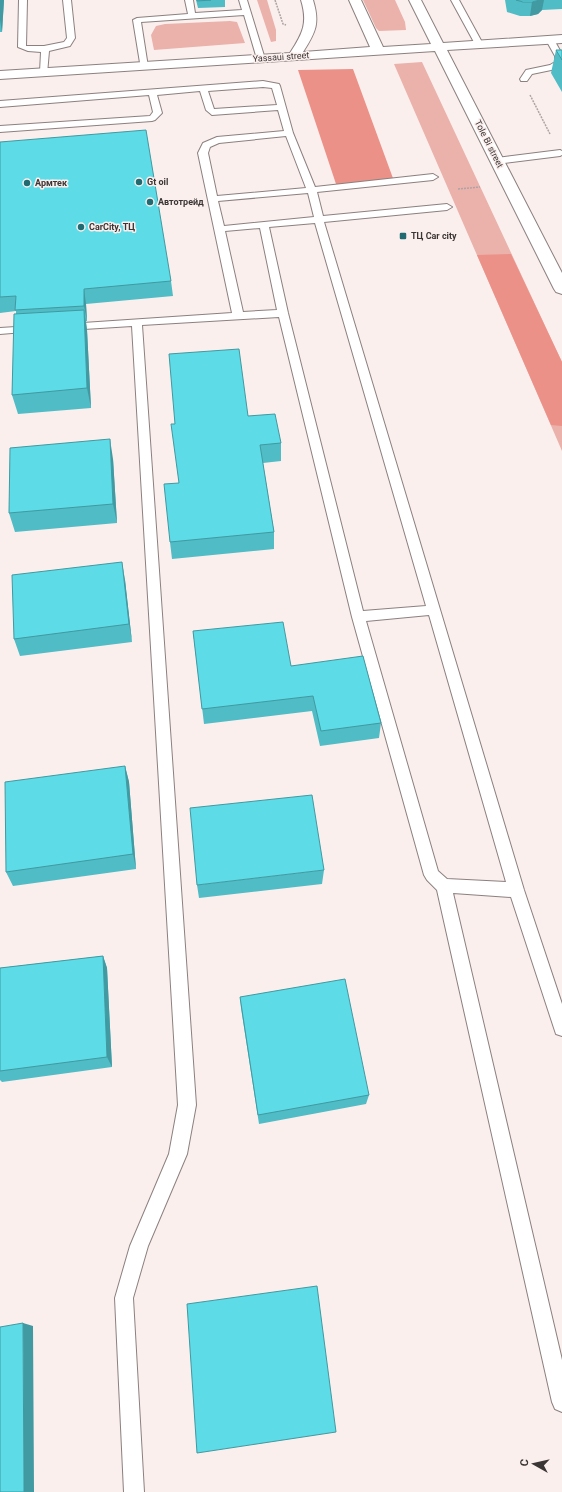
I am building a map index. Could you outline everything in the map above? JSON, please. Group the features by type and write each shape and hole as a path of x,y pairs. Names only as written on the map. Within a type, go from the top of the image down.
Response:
{"main road":[{"path":"294,56 310,29 311,12 307,0"},
{"path":"355,0 378,50"},
{"name":"Tole Bi street","path":"416,0 562,289"},
{"name":"Yassaui street","path":"0,75 144,67 556,39"}],"lane":[{"path":"23,0 22,47 29,49 45,49 67,44 71,38 67,0"},
{"path":"188,0 192,16"},
{"path":"243,0 261,59"},
{"path":"455,0 479,44"},
{"path":"144,67 137,20 246,12"},
{"path":"524,80 529,72 553,67 559,63 556,39"},
{"path":"44,72 45,49"},
{"path":"0,104 203,88 271,84 276,86 289,133 312,190 319,220 516,890 562,1028"},
{"path":"203,88 212,112 282,107"},
{"path":"0,129 152,118 158,114 152,92"},
{"path":"238,316 204,153 206,145 218,140 289,133"},
{"path":"497,161 560,153"},
{"path":"213,199 433,177"},
{"path":"220,228 447,207"},
{"path":"264,225 283,313 358,617 432,875 444,886 562,1402"},
{"path":"61,327 283,313"},
{"path":"134,1492 124,1298 139,1246 178,1154 187,1105 137,322"},
{"path":"0,331 46,328"},
{"path":"358,617 434,610"},
{"path":"444,886 516,890"}],"path":[{"path":"524,80 525,86 560,153"},
{"path":"457,190 480,187"}],"shaded area":[{"path":"257,0 267,0 276,30 276,41 271,42"},
{"path":"363,0 395,0 405,22 406,30 379,31 376,28"},
{"path":"237,22 245,43 154,50 151,35 156,26 165,24"},
{"path":"422,62 562,362 562,451 394,64"},
{"path":"353,69 394,181 337,187 298,70"},
{"path":"511,254 562,362 562,426 551,425 477,255"}],"building":[{"path":"516,0 540,0 523,2"},
{"path":"556,50 562,50 562,60"},
{"name":"CarCity, ТЦ","path":"146,130 171,281 84,289 84,306 15,310 16,296 0,297 0,142"},
{"path":"84,310 87,388 12,395 14,314"},
{"path":"239,349 248,416 275,414 281,443 260,445 274,532 170,542 164,484 179,483 171,424 175,424 169,354"},
{"path":"110,439 113,504 9,513 10,448"},
{"path":"122,562 129,624 14,639 12,575"},
{"path":"283,622 291,666 363,656 381,723 321,731 313,696 202,709 193,631"},
{"path":"125,766 133,854 6,872 5,782"},
{"path":"312,795 324,870 197,885 190,808"},
{"path":"103,956 107,1057 0,1071 0,968"},
{"path":"345,979 369,1095 258,1115 240,997"},
{"path":"317,1286 336,1432 197,1453 187,1304"},
{"path":"23,1323 24,1492 0,1492 0,1327"}],"place":[{"name":"Gt oil","path":"139,182"},
{"name":"Армтек","path":"27,183"},
{"name":"Автотрейд","path":"150,202"},
{"name":"CarCity, ТЦ","path":"81,227"},
{"name":"ТЦ Car city","path":"403,236"}]}
